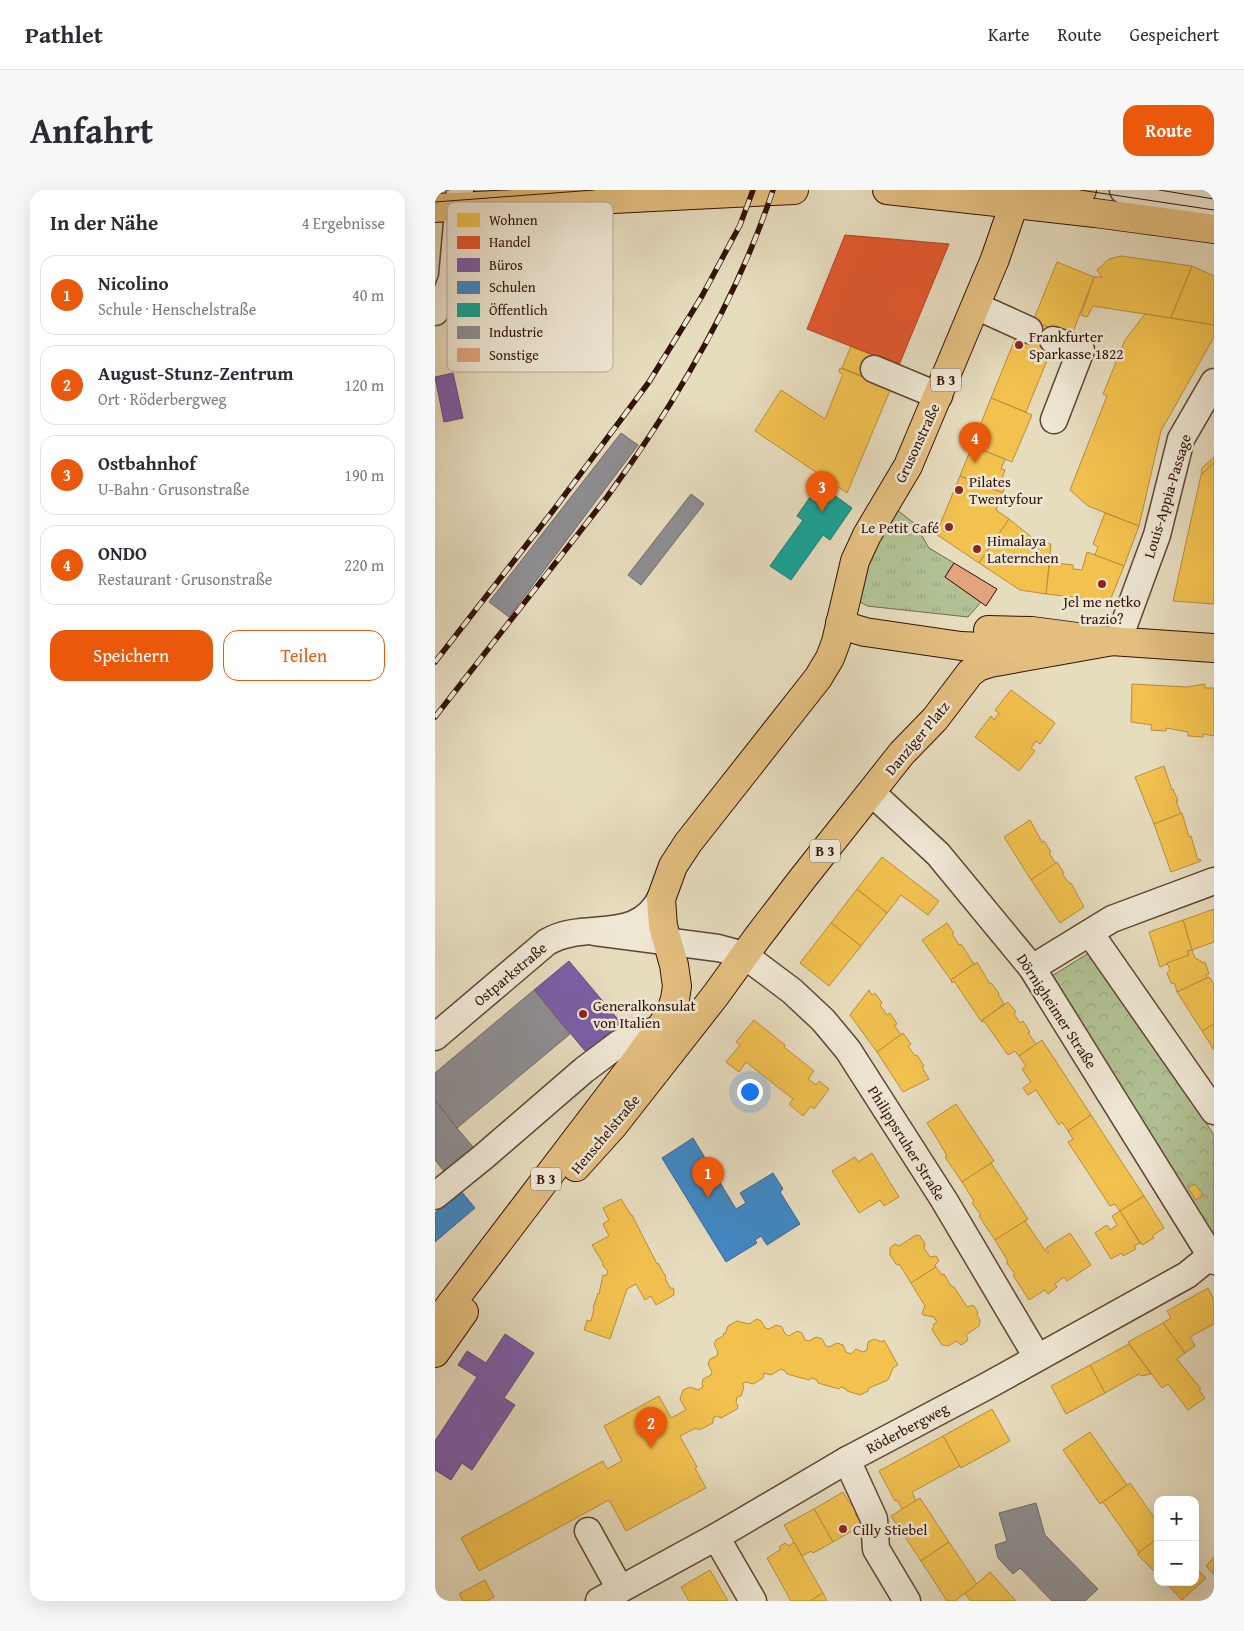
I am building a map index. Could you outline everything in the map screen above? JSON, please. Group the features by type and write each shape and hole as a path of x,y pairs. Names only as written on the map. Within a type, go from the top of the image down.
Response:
{"main road":[{"path":"451,201 794,190"},
{"path":"887,190 1055,198 1082,190"},
{"path":"1018,197 1095,213 1214,229"},
{"name":"Grusonstraße","path":"840,623 850,578 859,553 871,528 903,474 939,396 999,250 1018,197"},
{"name":"B 3","path":"668,942 662,920 662,896 673,866 688,843 820,674 834,648 840,623 865,619 887,619 956,629 1023,630 1107,640 1214,648"},
{"name":"Danziger Platz","path":"750,947 902,753 935,719 967,676 978,667 1107,640"},
{"name":"Henschelstraße","path":"435,1325 670,1014 677,991 676,973 668,942"},
{"name":"Henschelstraße","path":"435,1354 495,1268 587,1153 613,1126 715,996 750,947"}],"street":[{"path":"1123,190 1214,204"},
{"path":"435,312 447,292"},
{"path":"976,306 1029,330"},
{"path":"1053,340 1081,350 1053,420"},
{"path":"874,369 939,396"},
{"name":"Louis-Appia-Passage","path":"1107,640 1157,535 1181,439 1214,382"},
{"name":"Dörnigheimer Straße","path":"872,793 938,854 1032,968 1213,1257"},
{"path":"1032,968 1112,919 1214,881"},
{"name":"Ostparkstraße","path":"435,1037 547,942 565,935 614,930 636,924 653,911 662,896"},
{"name":"Ostparkstraße","path":"595,932 668,942"},
{"path":"1090,933 1214,1111"},
{"path":"668,942 717,948 750,947"},
{"name":"Philippsruher Straße","path":"750,947 823,1020 848,1050 944,1200 1037,1357"},
{"path":"435,1196 591,1064 620,1043 640,1034 659,1030"},
{"name":"Röderbergweg","path":"609,1595 716,1537 847,1460 1187,1275 1213,1257"},
{"path":"847,1460 874,1519 876,1549 907,1601"},
{"path":"588,1531 609,1595"},
{"path":"716,1537 753,1601"}],"green space":[{"path":"892,506 915,524 929,548 954,563 945,577 981,602 968,617 867,606 859,601 870,547"},
{"path":"1092,951 1214,1135 1214,1237 1047,979"}],"building: Wohnen":[{"path":"1121,256 1192,266 1171,318 1093,306 1087,317 1081,315 1094,277 1102,277 1097,270 1109,259"},
{"path":"1057,262 1094,277 1071,337 1033,321"},
{"path":"1192,266 1214,276 1214,325 1171,318"},
{"path":"1145,314 1214,325 1214,337 1161,431 1139,526 1088,506 1070,490 1107,396 1103,394 1125,340"},
{"path":"1033,321 1057,331 1026,412 991,398 1017,334"},
{"path":"851,346 879,357 870,379 842,368"},
{"path":"840,368 891,388 847,493 755,431 781,390 825,419 843,374 839,372"},
{"path":"991,398 1032,415 1012,462 972,446"},
{"path":"972,446 1005,459 1001,469 1005,470 1000,484 1005,486 1003,493 960,476"},
{"path":"1214,457 1214,463 1201,475 1202,468"},
{"path":"1214,463 1214,604 1173,601 1201,475"},
{"path":"960,476 1003,493 996,510 1009,519 979,563 936,534"},
{"path":"1105,513 1139,526 1124,566 1095,555 1098,547 1093,544"},
{"path":"1009,519 1039,543 1051,544 1046,594 1020,590 979,563"},
{"path":"1087,552 1124,566 1111,598 1107,601 1046,594 1050,559 1057,560 1056,563 1073,565 1073,569 1082,570"},
{"path":"1132,684 1187,687 1205,684 1205,688 1214,688 1214,736 1203,734 1203,737 1188,736 1188,732 1166,728 1166,731 1151,730 1152,725 1131,722"},
{"path":"1011,690 1055,723 1040,744 1036,741 1031,748 1035,751 1019,771 975,737 991,716 994,720 999,713 995,710"},
{"path":"1164,766 1178,801 1176,801 1181,814 1154,824 1135,777"},
{"path":"1182,813 1198,860 1200,859 1201,861 1171,872 1154,824"},
{"path":"1030,820 1042,842 1044,841 1051,852 1049,853 1056,864 1031,880 1004,837"},
{"path":"882,857 939,901 928,915 901,895 887,913 857,889"},
{"path":"1057,862 1064,873 1062,874 1071,883 1084,907 1060,923 1031,880"},
{"path":"857,889 887,913 861,946 831,923"},
{"path":"1214,909 1214,942 1192,950 1183,920"},
{"path":"1183,920 1192,950 1187,951 1189,955 1160,967 1149,932"},
{"path":"831,923 861,946 829,986 800,963"},
{"path":"947,923 959,945 961,944 974,964 951,980 922,940"},
{"path":"1192,950 1195,958 1202,963 1205,962 1209,974 1206,975 1207,978 1177,992 1175,984 1171,983 1167,973 1170,970 1167,963 1189,955 1187,951"},
{"path":"977,962 990,984 999,993 1004,1004 981,1021 954,981 952,983 951,980"},
{"path":"1209,977 1214,984 1214,1024 1202,1031 1177,992"},
{"path":"869,990 872,995 875,993 887,1015 890,1013 897,1024 894,1025 901,1035 877,1052 850,1015"},
{"path":"1008,1002 1016,1012 1014,1014 1020,1023 1023,1021 1030,1032 1028,1033 1036,1044 1019,1056 1015,1051 1008,1055 984,1021 981,1021"},
{"path":"754,1020 814,1071 808,1079 816,1085 819,1081 829,1089 814,1109 811,1106 803,1116 789,1104 793,1099 746,1062 739,1072 726,1062 740,1045 736,1042"},
{"path":"1214,1024 1214,1050 1202,1031"},
{"path":"903,1033 911,1044 908,1046 924,1066 922,1067 929,1079 903,1092 877,1052"},
{"path":"1042,1040 1091,1115 1068,1131 1062,1122 1059,1125 1036,1090 1028,1095 1023,1088 1031,1082 1022,1069 1026,1066 1019,1056"},
{"path":"956,1104 994,1161 962,1182 945,1157 947,1156 927,1123"},
{"path":"1091,1115 1144,1196 1120,1211 1115,1204 1110,1206 1068,1142 1073,1139 1068,1131"},
{"path":"872,1153 899,1197 884,1206 880,1200 859,1213 832,1171 855,1157 858,1162"},
{"path":"991,1163 1028,1219 995,1240 979,1216 981,1215 972,1203 974,1201 962,1182"},
{"path":"1195,1184 1203,1195 1196,1200 1188,1188"},
{"path":"1144,1196 1164,1228 1152,1236 1154,1238 1142,1245 1120,1211"},
{"path":"621,1199 632,1215 657,1264 666,1277 670,1288 673,1288 674,1295 656,1305 651,1296 645,1300 636,1284 627,1289 610,1339 584,1330 587,1320 591,1321 603,1275 606,1276 608,1271 603,1266 592,1245 609,1236 603,1224 609,1220 603,1208"},
{"path":"1120,1211 1140,1243 1134,1246 1136,1249 1123,1256 1122,1253 1111,1259 1095,1233 1105,1226 1108,1226 1110,1230 1117,1225 1112,1216"},
{"path":"1025,1221 1047,1253 1049,1252 1046,1248 1070,1233 1091,1265 1067,1281 1064,1277 1055,1284 1057,1287 1048,1294 1045,1290 1029,1300 1013,1275 1015,1274 1006,1262 1008,1261 995,1240"},
{"path":"916,1235 920,1236 925,1244 924,1248 930,1257 936,1256 939,1261 935,1265 936,1267 911,1283 900,1265 896,1264 890,1255 890,1248 895,1244 899,1246"},
{"path":"936,1267 942,1275 944,1274 967,1307 973,1305 978,1312 979,1326 966,1335 967,1341 961,1345 956,1341 948,1346 942,1345 932,1330 937,1322 934,1317 923,1315 925,1306 911,1283"},
{"path":"1208,1288 1214,1300 1214,1324 1190,1337 1195,1346 1185,1353 1163,1323 1171,1318 1167,1311"},
{"path":"757,1319 761,1321 765,1328 769,1329 776,1325 782,1327 785,1334 789,1336 797,1331 802,1333 805,1340 809,1341 816,1337 822,1339 826,1346 829,1347 837,1343 843,1345 846,1352 851,1354 856,1349 863,1352 867,1350 868,1342 874,1339 882,1342 884,1340 898,1365 893,1368 888,1380 869,1388 868,1391 860,1395 841,1387 839,1389 818,1383 817,1380 812,1378 809,1380 787,1374 781,1369 771,1375 764,1373 763,1378 753,1384 746,1382 742,1384 744,1386 741,1396 737,1397 737,1409 721,1418 717,1416 713,1418 713,1423 699,1430 696,1428 680,1436 706,1488 626,1531 609,1500 479,1571 461,1538 603,1461 607,1469 622,1461 604,1426 659,1396 671,1418 686,1410 680,1399 683,1390 690,1387 698,1390 703,1387 703,1379 711,1375 712,1372 708,1364 710,1359 717,1356 718,1352 714,1344 716,1340 725,1334 728,1326 737,1321 749,1324"},
{"path":"1163,1323 1185,1353 1177,1359 1201,1389 1199,1390 1205,1398 1188,1410 1168,1384 1162,1388 1128,1342"},
{"path":"1129,1344 1151,1374 1141,1376 1139,1374 1105,1393 1090,1365"},
{"path":"1090,1365 1105,1393 1066,1414 1051,1386"},
{"path":"992,1409 1010,1441 961,1468 943,1436"},
{"path":"1090,1432 1127,1485 1100,1504 1063,1450"},
{"path":"943,1436 960,1466 912,1492 916,1501 902,1509 897,1500 895,1501 879,1471"},
{"path":"1130,1483 1154,1517 1154,1541 1139,1553 1103,1502"},
{"path":"843,1492 851,1505 853,1504 857,1512 855,1513 862,1525 833,1542 814,1509"},
{"path":"920,1498 949,1542 921,1561 891,1516"},
{"path":"814,1509 833,1542 813,1553 811,1551 802,1556 784,1525"},
{"path":"1154,1541 1154,1571 1137,1554"},
{"path":"794,1542 823,1593 810,1601 791,1601 767,1558 780,1550 780,1546 785,1543 789,1546"},
{"path":"949,1542 977,1584 955,1601 947,1601 921,1561"},
{"path":"1214,1557 1214,1575 1206,1566"},
{"path":"710,1570 728,1601 689,1601 681,1587"},
{"path":"1199,1571 1206,1578 1199,1584"},
{"path":"990,1572 1016,1601 971,1601 965,1594"},
{"path":"485,1580 494,1597 487,1601 463,1601 459,1594"},
{"path":"1169,1586 1197,1586 1182,1600"},
{"path":"823,1593 827,1601 810,1601"}],"building: Handel":[{"path":"845,235 949,244 899,365 896,362 896,364 807,329"}],"building: Büros":[{"path":"453,373 463,418 444,422 435,377"},
{"path":"569,961 621,1023 586,1052 534,990"},
{"path":"505,1334 534,1353 504,1398 515,1405 472,1470 462,1463 451,1480 435,1470 435,1441 477,1377 458,1365 467,1351 486,1363"}],"building: Schulen":[{"path":"693,1138 736,1209 746,1203 740,1193 773,1173 783,1189 780,1192 800,1224 767,1245 761,1236 755,1240 757,1243 726,1262 662,1158"},
{"path":"461,1191 475,1208 435,1242 435,1213"}],"building: Öffentlich":[{"path":"819,484 852,508 830,540 823,535 791,580 770,566 803,520 797,516"}],"building: Industrie":[{"path":"621,433 638,445 509,617 489,602"},
{"path":"691,494 704,504 641,585 628,575"},
{"path":"534,990 570,1034 457,1128 435,1100 435,1073"},
{"path":"435,1100 489,1166 453,1182 435,1160"},
{"path":"1036,1503 1045,1535 1098,1589 1085,1601 1052,1601 1020,1568 1013,1574 998,1558 995,1545 1007,1541 999,1513"}],"building: Sonstige":[{"path":"954,563 997,589 986,606 945,577"}],"tram line":[{"path":"435,191 449,190"},
{"path":"435,202 594,190"},
{"path":"1080,190 1214,210"},
{"path":"1159,190 1214,199"}],"railway":[{"path":"435,662 552,512 649,382 702,296 740,225 753,190"},
{"path":"435,717 607,497 657,425 702,350 722,312 741,272 773,190"}],"place":[{"name":"Frankfurter Sparkasse 1822","path":"1019,345"},
{"name":"ONDO","path":"975,463"},
{"name":"Pilates Twentyfour","path":"959,490"},
{"name":"Ostbahnhof","path":"822,512"},
{"name":"Le Petit Café","path":"949,527"},
{"name":"Himalaya Laternchen","path":"977,549"},
{"name":"Jel me netko trazio?","path":"1102,584"},
{"name":"Generalkonsulat von Italien","path":"583,1014"},
{"name":"Nicolino","path":"708,1198"},
{"name":"August-Stunz-Zentrum","path":"651,1448"},
{"name":"Cilly Stiebel","path":"843,1529"}]}
